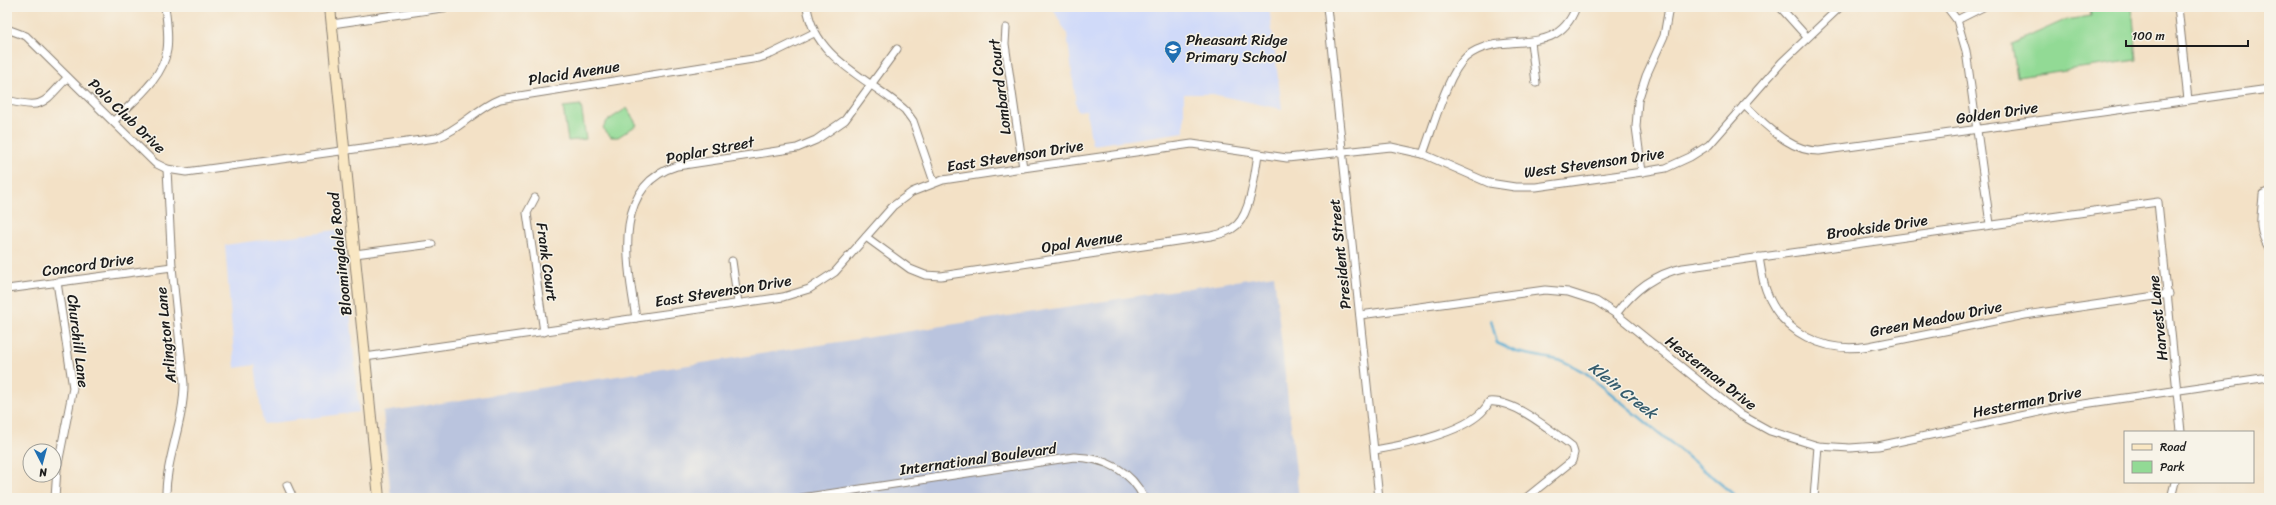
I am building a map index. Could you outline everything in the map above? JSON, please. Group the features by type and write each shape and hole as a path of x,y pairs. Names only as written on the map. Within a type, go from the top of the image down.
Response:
{"main road":[{"name":"Bloomingdale Road","path":"330,7 379,498"}],"street":[{"path":"114,121 155,78 162,68 167,51 168,38 165,7"},
{"path":"332,24 449,7"},
{"path":"807,7 814,33 834,58 906,110 913,121 934,182"},
{"name":"President Street","path":"1327,7 1379,498"},
{"path":"1423,154 1452,76 1462,61 1482,49 1541,40 1557,33 1568,23 1576,7"},
{"path":"1642,172 1636,127 1638,101 1646,76 1664,36 1669,7"},
{"path":"1780,7 1807,37"},
{"name":"West Stevenson Drive","path":"1342,152 1391,147 1423,154 1489,183 1515,187 1536,187 1642,172 1677,164 1709,146 1744,105 1807,37 1840,7"},
{"path":"1948,7 1957,20 1966,51 1990,224"},
{"path":"1957,20 1983,7"},
{"path":"2178,7 2188,100"},
{"name":"Lombard Court","path":"1006,28 1005,44 1023,168"},
{"name":"Polo Club Drive","path":"7,29 26,36 155,163 167,169 186,172 344,150"},
{"name":"Placid Avenue","path":"344,150 436,138 446,134 476,111 500,99 759,58 771,54 814,33"},
{"path":"1531,42 1536,83"},
{"name":"Poplar Street","path":"636,318 627,258 627,242 636,204 646,183 657,174 677,166 797,148 816,140 845,120 870,83 897,49"},
{"path":"7,100 30,106 38,105 44,102 67,78"},
{"name":"Golden Drive","path":"1744,105 1789,144 1810,151 2269,88"},
{"name":"East Stevenson Drive","path":"365,357 783,297 809,289 835,272 893,206 912,192 934,182 1192,144 1287,158 1342,152"},
{"name":"Opal Avenue","path":"866,236 910,269 925,275 941,276 1211,236 1225,233 1237,224 1245,212 1258,154"},
{"name":"Arlington Lane","path":"166,498 167,481 184,403 184,370 172,267 167,169"},
{"path":"2269,192 2263,194 2260,219 2262,236 2269,248"},
{"name":"Frank Court","path":"535,198 527,213 544,332"},
{"name":"Brookside Drive","path":"1616,314 1640,287 1664,274 1683,268 1990,224 2158,202"},
{"name":"Harvest Lane","path":"2158,202 2181,431"},
{"path":"355,254 432,244"},
{"name":"Green Meadow Drive","path":"1759,257 1766,290 1775,309 1786,322 1814,341 1843,348 1869,346 2025,315 2168,294"},
{"path":"732,261 738,303"},
{"name":"Concord Drive","path":"7,289 172,267"},
{"name":"Churchill Lane","path":"55,498 57,468 72,388 57,282"},
{"name":"Hesterman Drive","path":"1360,315 1545,290 1568,292 1583,296 1616,314 1741,415 1770,431 1818,446 1850,448 1878,446 2064,407 2269,377"},
{"path":"1375,450 1413,443 1439,435 1481,414 1489,402 1494,402 1532,417 1572,446 1574,452 1572,461 1526,498"},
{"path":"1814,498 1818,446"},
{"name":"International Boulevard","path":"801,498 1074,457 1093,458 1110,463 1128,474 1144,498"},
{"path":"2171,498 2175,483"},
{"path":"287,485 293,498"}],"shaded area":[{"name":"Pheasant Ridge Primary School","path":"1052,7 1269,7 1282,109 1212,94 1184,94 1184,132 1092,145 1086,110 1077,111 1067,34"},
{"path":"343,229 359,412 263,424 255,365 235,368 225,245"},
{"path":"1274,275 1299,498 391,498 383,412"}],"green space":[{"path":"2090,7 2132,7 2137,60 2017,77 2012,44 2065,20 2091,16"},
{"path":"581,105 586,139 568,141 563,107"},
{"path":"627,108 637,125 618,137 611,137 603,128 607,121"}],"waterway":[{"name":"Klein Creek","path":"1491,320 1497,343 1516,352 1563,361 1586,373 1738,498"}],"place":[{"name":"Pheasant Ridge Primary School","path":"1173,64"}]}
